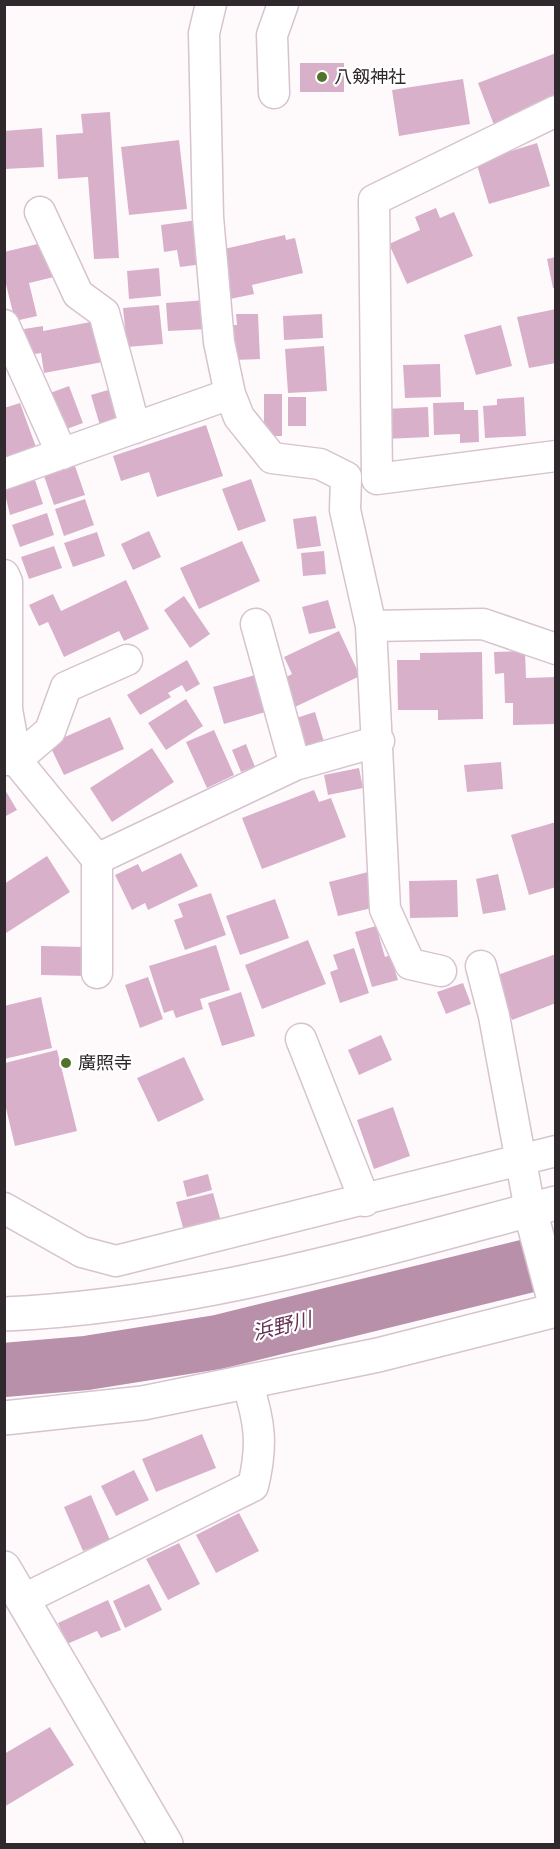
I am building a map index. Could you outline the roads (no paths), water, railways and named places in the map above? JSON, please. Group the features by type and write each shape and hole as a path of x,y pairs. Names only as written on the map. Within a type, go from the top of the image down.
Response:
{"street":[{"path":"211,4 204,33 208,217 219,342 230,394 238,417 272,458 320,464 346,477 376,479 555,456"},
{"path":"274,93 272,35 283,4"},
{"path":"376,479 374,200 555,111"},
{"path":"40,212 78,294 104,313 135,428"},
{"path":"4,325 62,454"},
{"path":"4,474 230,394"},
{"path":"346,477 345,510 371,627 379,741 385,909 410,964 441,971"},
{"path":"4,575 7,582 7,709 10,760 97,859 97,973"},
{"path":"256,624 295,765"},
{"path":"371,627 483,624 555,648"},
{"path":"10,760 50,731 66,687 127,660"},
{"path":"97,859 295,765 379,741"},
{"path":"4,1418 143,1403 378,1355 555,1308 542,1207 519,1161 494,1016 481,966"},
{"path":"302,1039 365,1201"},
{"path":"4,1208 82,1252 116,1261 365,1201 555,1151"},
{"path":"4,1314 125,1303 228,1285 354,1257 542,1207"},
{"path":"116,1261 125,1303"},
{"path":"24,1599 253,1486 260,1455 258,1417 247,1382"},
{"path":"4,1568 166,1845"}],"waterway":[{"name":"浜野川","path":"4,1370 86,1363 218,1342 556,1259"}],"place":[{"name":"八剱神社","path":"322,77"},
{"name":"廣照寺","path":"66,1063"}]}
